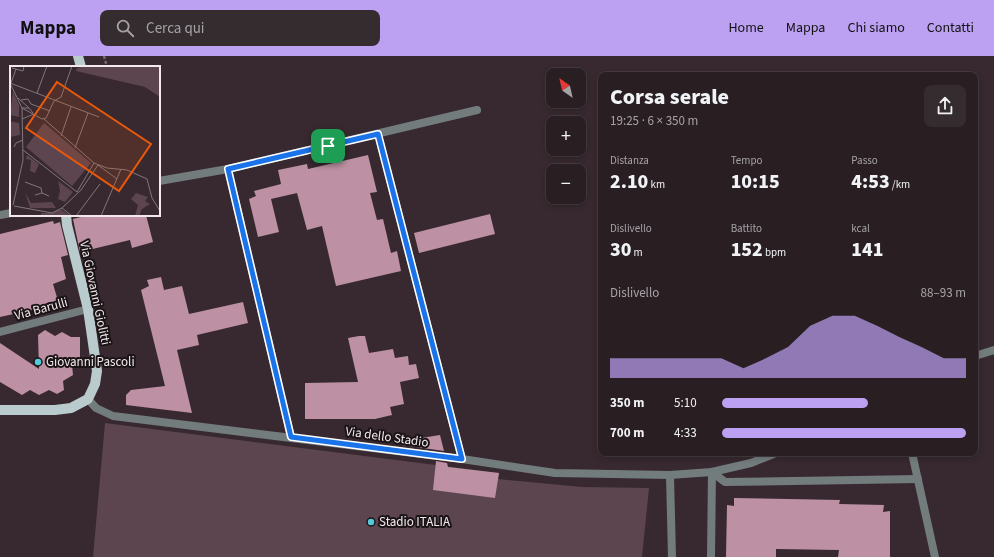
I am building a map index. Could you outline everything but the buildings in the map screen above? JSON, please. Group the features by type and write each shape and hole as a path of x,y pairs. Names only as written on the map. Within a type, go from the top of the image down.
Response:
{"main road":[{"path":"78,56 81,66"},
{"name":"Via Giovanni Giolitti","path":"66,216 88,309 97,371 95,384 88,399"},
{"path":"0,410 55,410 71,408 88,399"}],"street":[{"path":"160,181 228,169 477,110"},
{"path":"378,134 462,459"},
{"path":"228,169 291,437"},
{"path":"0,215 10,213"},
{"name":"Via Barulli","path":"0,332 88,309"},
{"path":"978,355 994,350"},
{"name":"Via dello Stadio","path":"88,399 96,408 113,416 462,459 555,473 670,475 712,472 751,463 768,456"},
{"path":"913,456 935,557"},
{"path":"712,472 725,482 918,479"},
{"path":"711,557 712,472"},
{"path":"670,475 672,557"}],"path":[{"path":"104,56 107,66"}],"shaded area":[{"name":"Stadio ITALIA","path":"105,423 499,473 498,479 582,487 649,488 642,557 93,557"}],"place":[{"name":"Giovanni Pascoli","path":"38,362"},
{"name":"Stadio ITALIA","path":"371,522"}],"route":[{"path":"378,134 462,459 435,457 291,437 228,169 328,146 378,134"}]}
